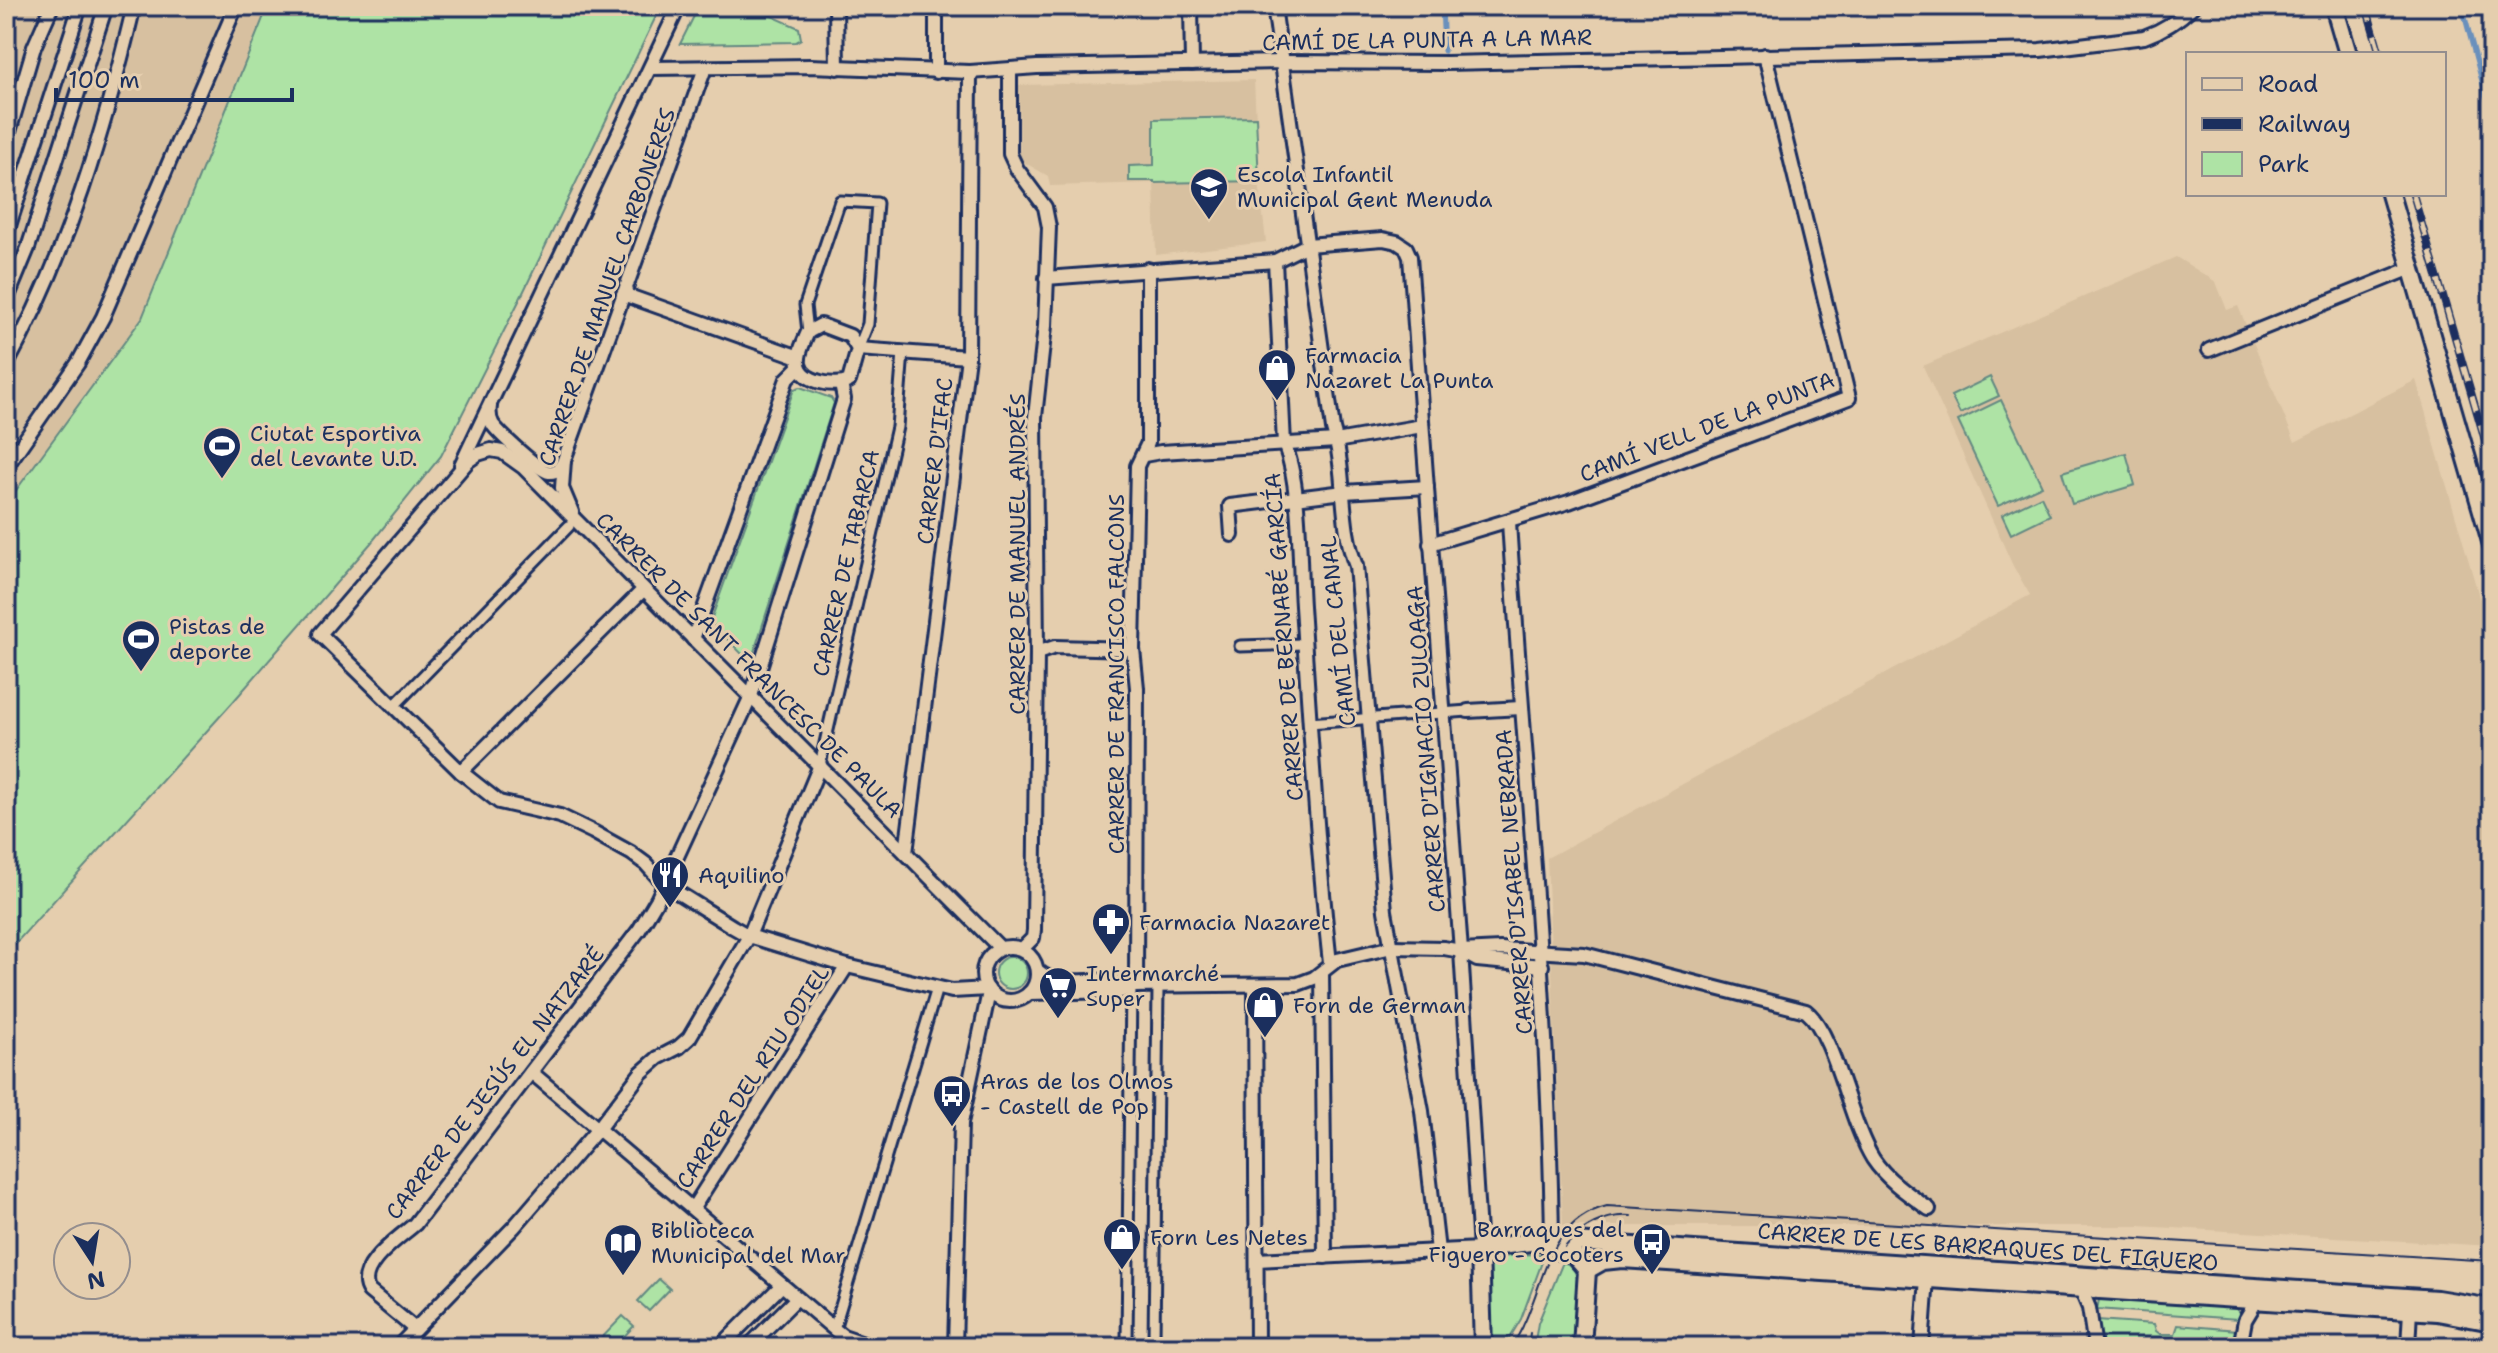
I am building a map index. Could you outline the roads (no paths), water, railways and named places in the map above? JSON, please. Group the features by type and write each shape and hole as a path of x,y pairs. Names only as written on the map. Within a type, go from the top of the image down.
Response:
{"street":[{"path":"6,142 34,47 52,6"},
{"path":"6,235 80,6"},
{"path":"6,301 33,233 106,6"},
{"path":"6,366 55,266 84,186 134,6"},
{"path":"6,467 78,363 103,317 236,6"},
{"name":"CARRER DE MANUEL CARBONERES","path":"458,472 679,6"},
{"path":"836,6 837,68"},
{"path":"936,6 936,72"},
{"path":"1191,6 1192,64"},
{"name":"CAMÍ DEL CANAL","path":"1274,6 1341,460 1349,548 1356,566 1385,911 1422,1111 1438,1251"},
{"name":"CAMÍ DE LA PUNTA A LA MAR","path":"651,68 810,66 970,72 1037,67 1281,62 1447,63 2040,50 2144,37 2178,21 2193,6"},
{"path":"2334,9 2347,52"},
{"name":"CAMÍ VELL DE LA PUNTA","path":"1430,544 1569,502 1849,398 1765,55"},
{"name":"CARRER DE MANUEL CARBONERES","path":"572,522 562,488 564,460 705,68"},
{"name":"CARRER DE MANUEL ANDRÉS","path":"1010,71 1010,154 1017,169 1045,207 1049,227 1045,326 1035,417 1037,653 1034,930 1033,938 1022,949"},
{"name":"CARRER D'IFAC","path":"906,853 968,357 970,72"},
{"path":"2391,196 2492,545"},
{"path":"623,294 799,362 805,375 833,385 841,384 849,381 868,324 877,203 840,201 805,305 808,332 799,362 787,379 693,639"},
{"name":"CARRER D'IGNACIO ZULOAGA","path":"1307,245 1383,239 1397,242 1406,248 1412,270 1480,1249"},
{"path":"1046,278 1275,261 1307,245"},
{"name":"CARRER DE BERNABÉ GARCÍA","path":"1275,261 1284,444 1291,460 1295,497 1326,968 1325,1257"},
{"path":"2209,350 2412,268"},
{"name":"CARRER DE FRANCISCO FALCONS","path":"1133,986 1137,688 1133,649 1137,466 1148,443 1149,430 1148,269"},
{"path":"808,332 821,325 850,336 858,349"},
{"path":"858,349 968,357"},
{"name":"CARRER DE TABARCA","path":"598,1129 649,1065 689,1038 749,936 820,765 897,427 903,352"},
{"name":"CARRER DE JESÚS EL NATZARÉ","path":"415,1329 369,1291 365,1286 365,1276 384,1250 415,1224 531,1072 639,930 664,884 751,696 844,399 841,384"},
{"path":"492,399 489,412 495,427 539,468 555,471 564,460"},
{"path":"1144,455 1336,441 1422,426"},
{"name":"CARRER DE SANT FRANCESC DE PAULA","path":"458,472 478,454 491,450 502,452 523,467 572,522 751,696 1000,948"},
{"path":"458,472 320,634 461,772 499,802 560,816 593,832 631,853 664,884 749,936 847,966 952,991 989,990 1002,1000 1011,1001 1029,993 1122,991 1133,986"},
{"path":"1232,535 1230,506 1344,492 1427,487"},
{"path":"394,706 572,522"},
{"name":"CARRER D'ISABEL NEBRADA","path":"1509,522 1542,966 1552,1240"},
{"path":"461,772 643,590"},
{"path":"1240,646 1304,644"},
{"path":"1037,653 1055,647 1133,649"},
{"path":"1309,723 1521,708"},
{"path":"955,1347 961,1123 989,990 983,969 992,954 1000,948 1022,949 1030,954 1038,971 1056,980 1121,981 1133,986 1158,987 1298,984 1326,968 1392,947 1584,954 1806,1011 1819,1026 1850,1110 1874,1161 1887,1177 1929,1209"},
{"path":"1461,951 1477,960 1542,966"},
{"name":"CARRER DEL RIU ODIEL","path":"693,1208 847,966"},
{"path":"1029,993 1038,971"},
{"path":"1255,985 1257,1347"},
{"path":"1130,1347 1127,1341 1133,986"},
{"path":"1151,1347 1154,1341 1158,987"},
{"path":"834,1329 937,988"},
{"path":"531,1072 834,1329 843,1336 875,1347"},
{"path":"398,1347 504,1237 598,1129"},
{"name":"CARRER DE LES BARRAQUES DEL FIGUERO","path":"1480,1249 1552,1240 2437,1299 2492,1308"},
{"path":"1506,1247 1559,1249 1574,1255 1587,1270 1582,1347"},
{"path":"1257,1260 1480,1249 1483,1347"},
{"name":"CARRER DE LES BARRAQUES DEL FIGUERO","path":"1587,1270 1595,1263 1614,1259 2410,1310 2455,1314 2492,1322"},
{"path":"1922,1347 1927,1278"},
{"path":"720,1347 782,1285"},
{"name":"CARRER DE LES BARRAQUES DEL FIGUERO","path":"2081,1289 2089,1308 2095,1347"},
{"path":"748,1347 797,1298"},
{"path":"2240,1347 2245,1320 2257,1300"},
{"path":"2408,1347 2410,1310"}],"waterway":[{"path":"1442,6 1444,51"},
{"path":"2462,6 2492,119"}],"tram line":[{"path":"1511,1347 1556,1245 1569,1228 1585,1215 1607,1206 2492,1261"},
{"path":"1565,1247 1578,1233 1594,1223 1612,1217 1631,1216"},
{"path":"1528,1347 1530,1333"}],"railway":[{"path":"6,11 9,6"},
{"path":"2366,6 2379,52"},
{"path":"2414,196 2492,464"}],"place":[{"name":"Escola Infantil Municipal Gent Menuda","path":"1209,221"},
{"name":"Farmacia Nazaret La Punta","path":"1277,402"},
{"name":"Ciutat Esportiva del Levante U.D.","path":"222,480"},
{"name":"Pistas de deporte","path":"141,673"},
{"name":"Aquilino","path":"670,909"},
{"name":"Farmacia Nazaret","path":"1111,956"},
{"name":"Intermarché Super","path":"1058,1020"},
{"name":"Forn de German","path":"1265,1039"},
{"name":"Aras de los Olmos - Castell de Pop","path":"952,1128"},
{"name":"Forn Les Netes","path":"1122,1271"},
{"name":"Barraques del Figuero - Cocoters","path":"1652,1276"},
{"name":"Biblioteca Municipal del Mar","path":"623,1277"}]}
